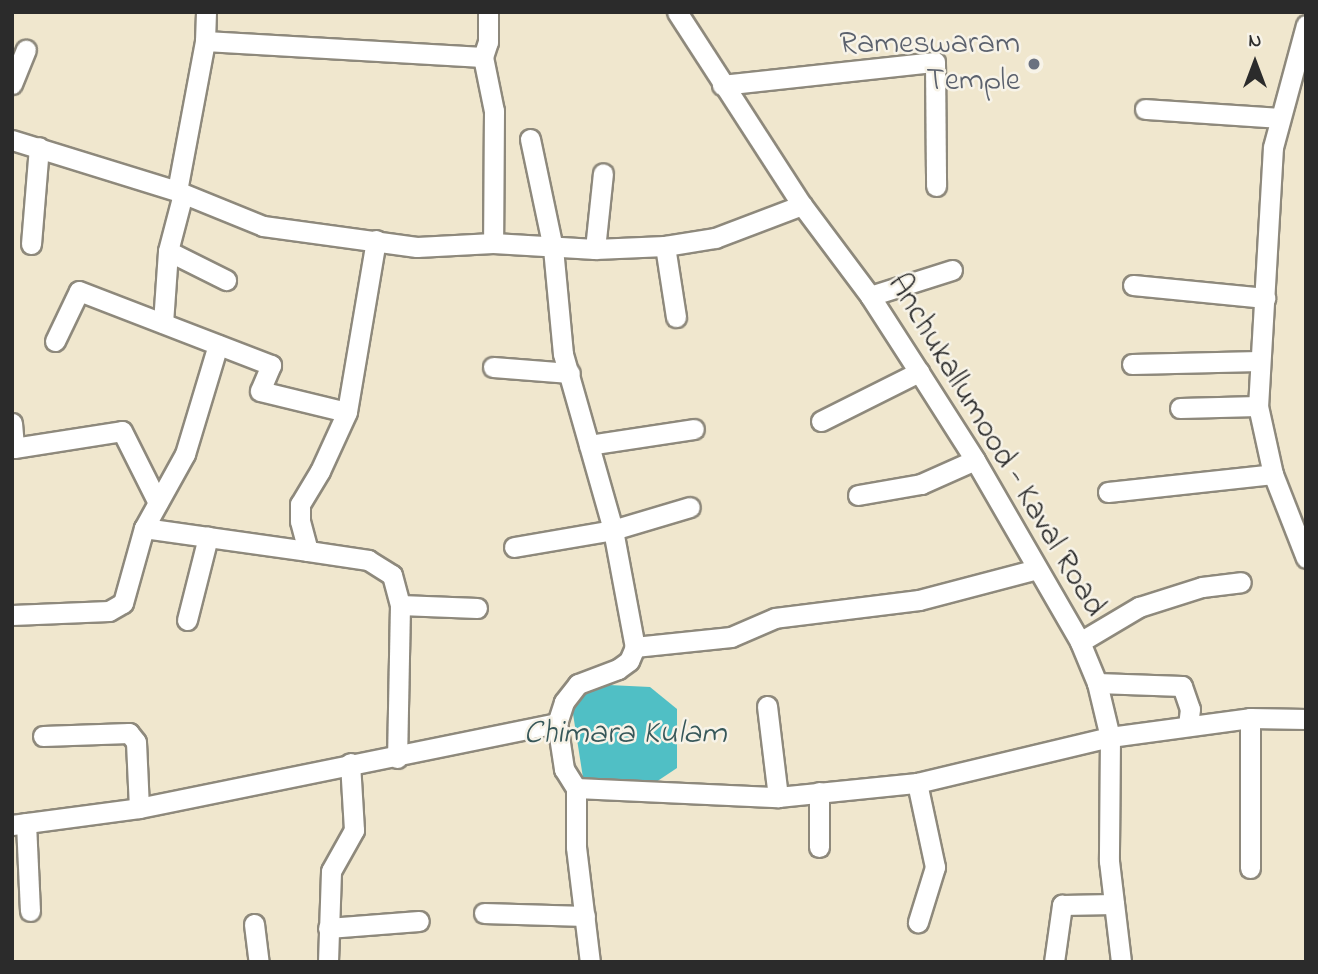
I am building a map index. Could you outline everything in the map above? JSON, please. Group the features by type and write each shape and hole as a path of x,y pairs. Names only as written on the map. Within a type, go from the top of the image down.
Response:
{"street":[{"path":"163,323 168,251 205,41 206,12"},
{"path":"488,12 488,42 483,57 494,111 493,243"},
{"name":"Anchukallumood - Kaval Road","path":"677,12 802,205 870,296 919,372 975,460 1080,642 1097,683 1110,737 1109,861 1121,962"},
{"path":"1306,25 1273,147 1258,406 1273,474 1306,558"},
{"path":"205,41 483,57"},
{"path":"12,84 26,50"},
{"path":"722,85 935,62 936,186"},
{"path":"1145,109 1279,118"},
{"path":"530,139 553,248 563,354 613,530 635,647 629,661 578,684 564,702 557,723 564,769 576,788 576,847 590,962"},
{"path":"12,140 180,192 263,226 417,247 493,243 595,249 665,246 715,238 802,205"},
{"path":"31,244 39,147"},
{"path":"595,249 603,173"},
{"path":"308,551 300,521 300,504 320,471 347,412 376,240"},
{"path":"665,246 676,317"},
{"path":"168,251 226,280"},
{"path":"870,296 951,270"},
{"path":"1133,285 1265,298"},
{"path":"55,341 79,291 271,365 260,391 347,412"},
{"path":"12,615 117,608 123,603 144,528 185,454 218,345"},
{"path":"1132,364 1259,361"},
{"path":"494,367 570,373"},
{"path":"821,421 919,372"},
{"path":"1181,408 1258,406"},
{"path":"12,423 14,448 122,431 158,503"},
{"path":"589,445 694,429"},
{"path":"858,495 921,484 975,460"},
{"path":"1108,492 1273,474"},
{"path":"514,547 613,530 690,507"},
{"path":"144,528 368,560 392,575 400,606 397,758"},
{"path":"187,620 208,537"},
{"path":"635,647 731,637 775,618 919,600 1037,569"},
{"path":"1080,642 1139,607 1202,587 1241,582"},
{"path":"400,606 477,608"},
{"path":"1097,683 1182,686 1190,709 1188,726"},
{"path":"767,706 778,797"},
{"path":"576,788 778,797 917,783 1110,737 1250,718 1306,719"},
{"path":"1250,718 1250,868"},
{"path":"30,911 19,824 139,808 284,780 350,763 397,758 557,723"},
{"path":"43,736 129,733 137,748 139,808"},
{"path":"328,962 331,872 354,830 350,763"},
{"path":"917,783 935,867 918,922"},
{"path":"819,792 819,847"},
{"path":"1054,962 1062,905 1114,904"},
{"path":"484,913 585,916"},
{"path":"328,928 419,921"},
{"path":"254,924 259,962"}],"water":[{"name":"Chimara Kulam","path":"609,685 650,687 677,709 677,768 653,784 584,784 571,701 585,689"}],"place":[{"name":"Rameswaram Temple","path":"1034,64"}]}
